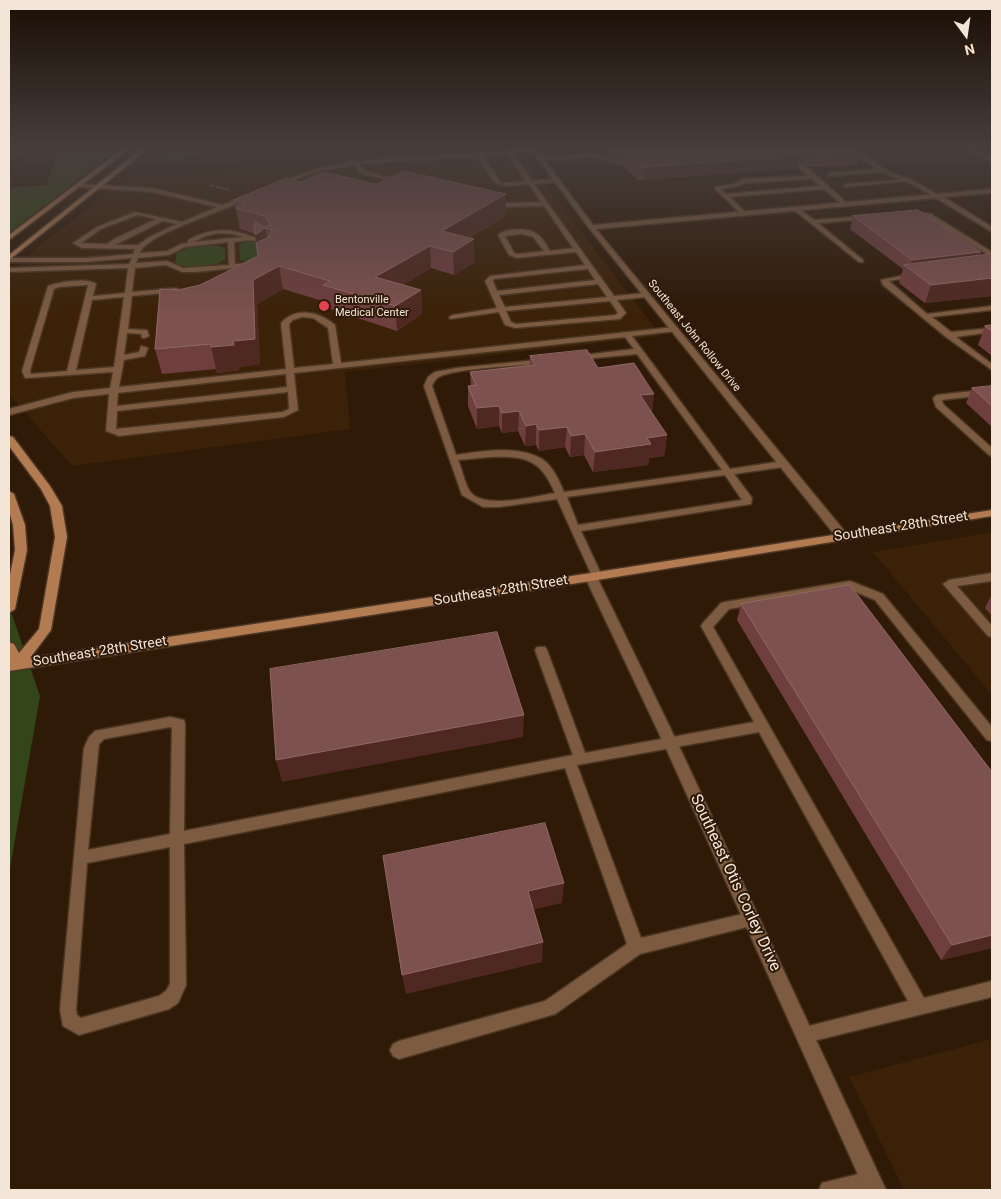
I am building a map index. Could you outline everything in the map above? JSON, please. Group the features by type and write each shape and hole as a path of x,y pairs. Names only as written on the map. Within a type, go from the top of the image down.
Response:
{"main road":[{"path":"9,238 57,203"},
{"path":"9,259 77,203"},
{"path":"9,439 46,488 56,506 61,537 45,630 14,665"},
{"path":"9,494 19,525 21,550 9,609"},
{"name":"Southeast 28th Street","path":"14,665 992,513"},
{"path":"9,648 14,665"}],"street":[{"name":"Southeast John Rollow Drive","path":"574,203 842,536"},
{"path":"592,227 857,203"},
{"path":"948,203 992,230"},
{"name":"Southeast Otis Corley Drive","path":"594,576 873,1185"}],"lane":[{"path":"210,203 224,206 244,206"},
{"path":"231,203 153,237 139,247 132,266 114,390 111,431 119,434 284,414 294,410 285,322 289,318 298,315 312,315 320,318 332,327 337,366"},
{"path":"493,203 507,205 544,204 622,314 618,316 515,326 508,323 489,281 492,277 588,267"},
{"path":"732,203 743,213"},
{"path":"795,208 861,261"},
{"path":"139,247 82,246 76,243 99,228 130,215 141,213 182,224"},
{"path":"898,214 917,213 929,215 992,254"},
{"path":"811,222 879,216"},
{"path":"109,246 116,240 162,219"},
{"path":"9,259 86,260 168,253 203,234 215,231 237,232 265,240 270,246"},
{"path":"548,253 535,233 530,231 504,233 501,235 511,254 517,256 548,253 576,250"},
{"path":"183,245 253,238"},
{"path":"231,240 232,266"},
{"path":"167,263 168,253"},
{"path":"9,270 167,263 182,270 264,261"},
{"path":"926,274 886,280 886,283 992,368"},
{"path":"71,374 92,284 89,282 57,285 51,288 26,371 28,376 71,374 118,369"},
{"path":"494,293 599,282"},
{"path":"90,298 182,290"},
{"path":"162,291 162,301"},
{"path":"453,317 501,310 646,295"},
{"path":"925,316 992,308"},
{"path":"9,412 58,398 114,390 674,329"},
{"path":"124,331 141,330 145,336"},
{"path":"949,335 992,330"},
{"path":"575,529 747,502 747,498 728,471 627,334"},
{"path":"120,358 142,354 144,348"},
{"path":"639,351 456,370 438,374 431,379 428,386 465,493 483,504 499,504 783,464"},
{"path":"112,409 291,388"},
{"path":"992,391 937,398 939,405 992,453"},
{"path":"453,458 480,454 510,454 535,459 547,468 594,576"},
{"path":"992,577 949,584 992,632"},
{"path":"920,1007 707,626 725,606 850,585 879,597 992,736"},
{"path":"541,650 636,947"},
{"path":"170,722 179,724 177,839 178,985 172,996 163,1003 79,1027 69,1020 68,1010 80,858 91,748 94,741 100,735 170,722"},
{"path":"80,858 575,760 762,726"},
{"path":"399,1050 549,1008 636,947 751,918"},
{"path":"805,1035 992,989"},
{"path":"829,1190 873,1185"}],"shaded area":[{"name":"Bentonville Medical Center","path":"95,203 559,203 661,336 345,372 350,429 72,466 9,394 9,276 34,250"},
{"path":"992,532 992,695 873,552"},
{"path":"992,1039 992,1190 904,1190 849,1077"}],"green space":[{"path":"9,203 48,203 9,233"},
{"path":"252,241 261,244 264,254 250,262 240,260 239,245"},
{"path":"198,245 214,245 225,248 225,259 215,265 193,268 175,263 177,252"},
{"path":"9,606 40,696 9,874"}],"building":[{"path":"245,203 491,203 442,231 474,239 453,252 430,246 375,277 421,290 395,306 323,285 330,281 279,266 253,280 255,339 233,341 234,345 211,347 211,344 155,349 160,289 178,290 200,285 258,256 256,243 269,237 272,230 265,228 255,235 254,221 264,227 271,225 265,216 235,208"},
{"path":"918,210 981,252 912,260 853,216"},
{"path":"992,254 992,278 931,285 904,265"},
{"path":"992,325 992,331 985,326"},
{"path":"587,350 598,368 634,363 654,394 640,395 667,435 647,438 651,444 595,452 585,434 571,436 567,427 539,430 536,424 526,426 519,411 502,413 499,406 477,408 468,386 476,385 470,372 535,365 530,356"},
{"path":"992,386 992,406 972,388"},
{"path":"850,585 992,772 992,935 952,945 741,604"},
{"path":"497,632 524,715 276,760 270,669"},
{"path":"545,823 564,883 528,891 543,942 402,975 383,856"}],"place":[{"name":"Bentonville Medical Center","path":"324,306"}]}
